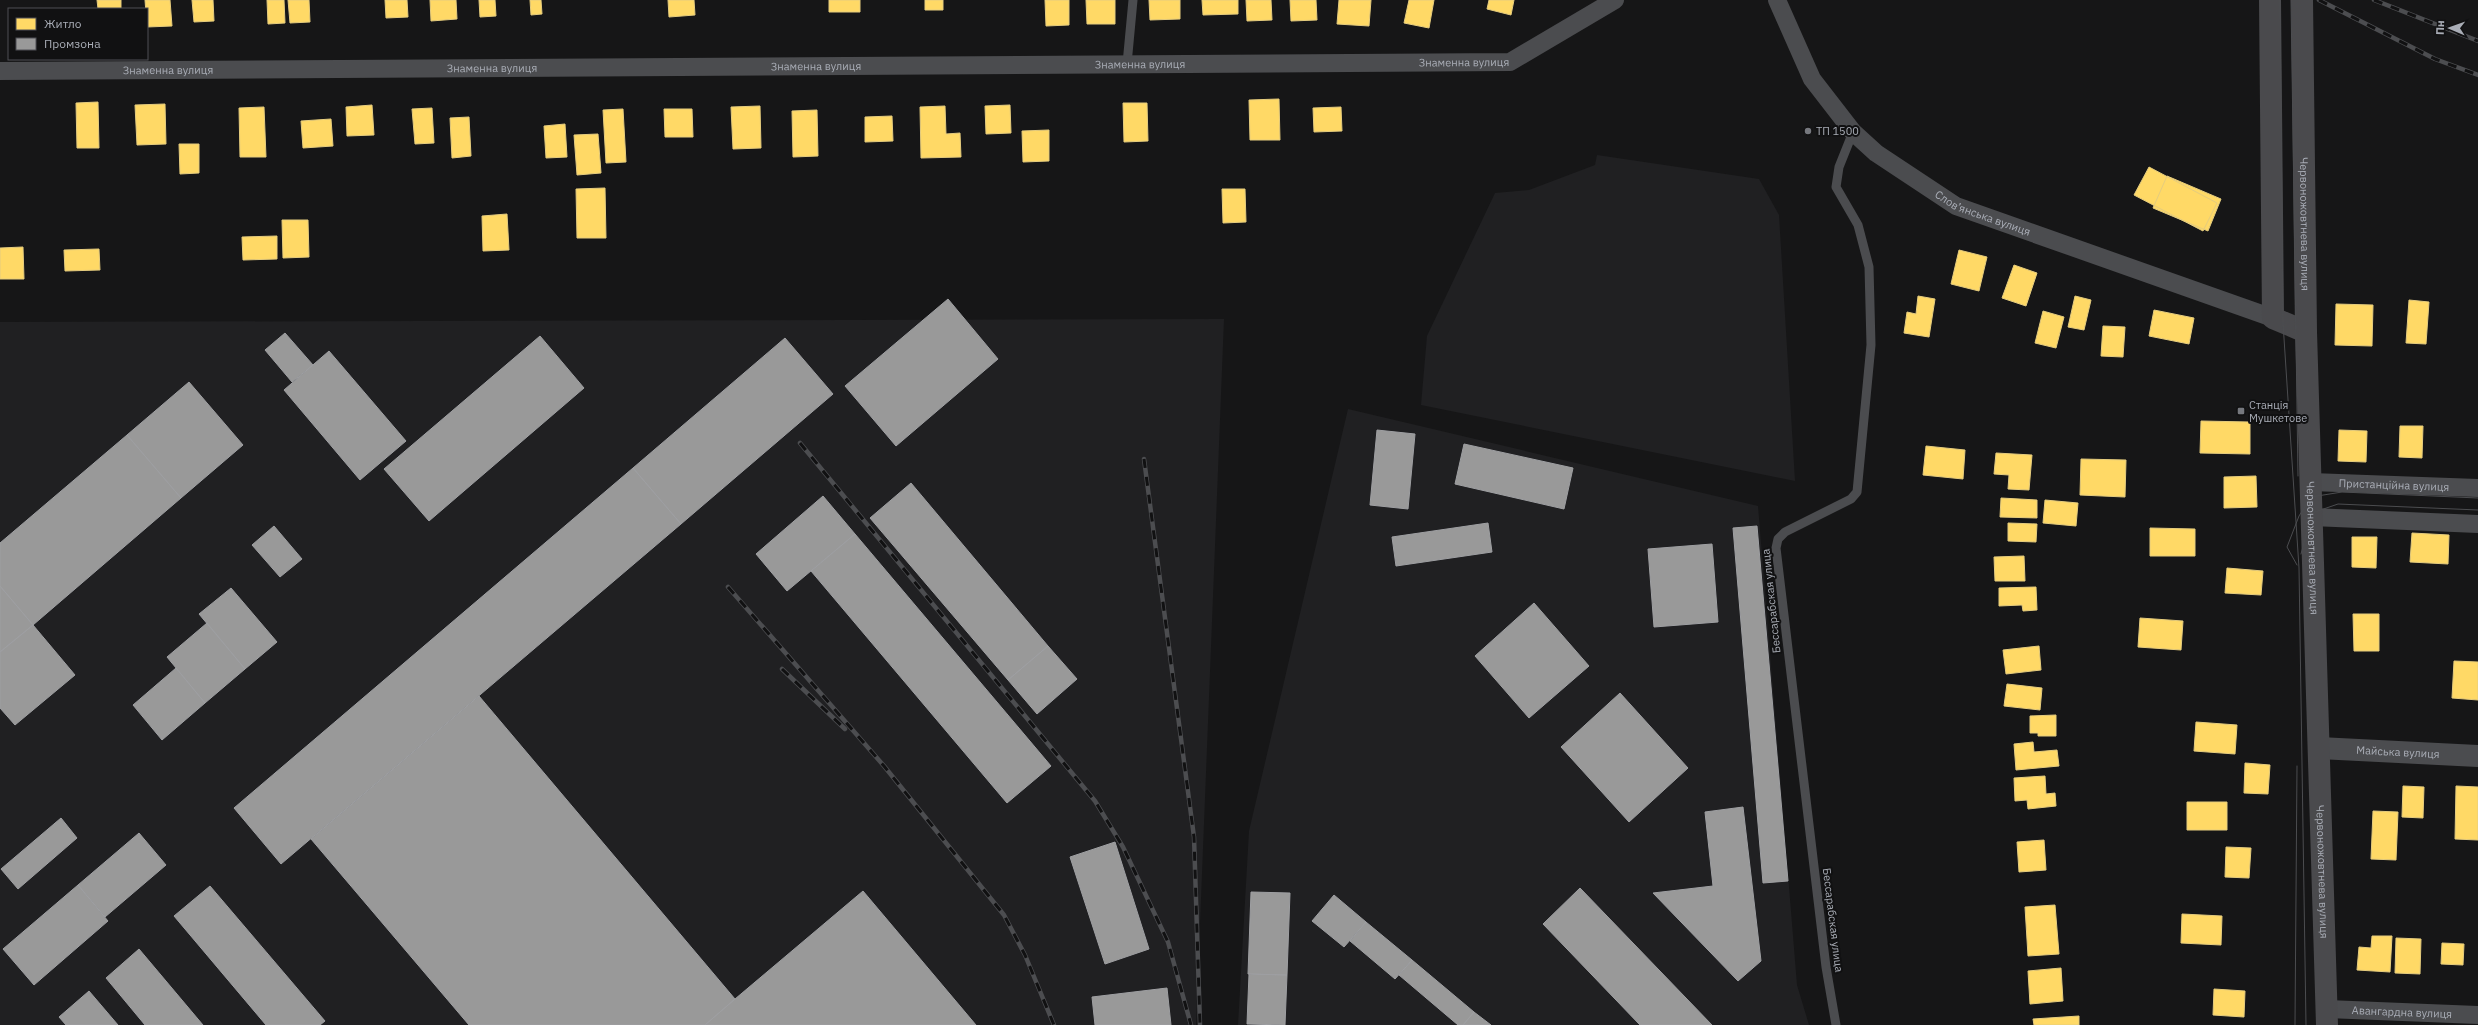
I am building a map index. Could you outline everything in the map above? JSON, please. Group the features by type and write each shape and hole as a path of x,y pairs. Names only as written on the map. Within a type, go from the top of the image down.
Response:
{"main road":[{"path":"2270,0 2273,318 2306,332"},
{"name":"Червоножовтнева вулиця","path":"2302,0 2306,332 2327,1017"}],"street":[{"name":"Знаменна вулиця","path":"0,71 1510,62 1615,0"},
{"name":"Слов’янська вулиця","path":"1777,0 1812,79 1853,132 1876,152 1956,206 2273,318"},
{"name":"Пристанційна вулиця","path":"2311,482 2478,488"},
{"path":"2312,517 2478,524"},
{"name":"Майська вулиця","path":"2319,748 2478,756"},
{"name":"Авангардна вулиця","path":"2327,1017 2478,1015"}],"lane":[{"path":"1127,64 1133,0"},
{"name":"Бессарабская улица","path":"1836,1025 1826,967 1776,548 1778,539 1785,532 1851,499 1857,492 1871,345 1869,267 1858,225 1836,187 1839,167 1853,132"}],"shaded area":[{"path":"1597,155 1759,179 1779,215 1795,481 1421,405 1427,336 1495,193 1529,190 1595,165"},
{"path":"1224,319 1196,1025 0,1025 0,322"},
{"path":"1348,409 1758,506 1797,985 1809,1025 1238,1025 1249,831"}],"building: Житло":[{"path":"97,0 121,0 121,8 98,8"},
{"path":"145,0 170,0 172,26 148,27 148,8 146,8"},
{"path":"192,0 213,0 214,21 194,22"},
{"path":"267,0 284,0 285,23 268,24"},
{"path":"288,0 309,0 310,22 290,23"},
{"path":"385,0 407,0 408,17 386,18"},
{"path":"430,0 456,0 457,19 431,21"},
{"path":"479,0 495,0 496,16 480,17"},
{"path":"530,0 541,0 542,14 531,15"},
{"path":"668,0 694,0 695,15 669,17"},
{"path":"829,0 860,0 860,12 829,12"},
{"path":"925,0 943,0 943,10 925,10"},
{"path":"1045,0 1069,0 1069,25 1046,26"},
{"path":"1086,0 1115,0 1115,24 1087,24"},
{"path":"1149,0 1180,0 1180,19 1150,20"},
{"path":"1202,0 1238,0 1238,14 1203,15"},
{"path":"1246,0 1271,0 1272,20 1247,21"},
{"path":"1290,0 1316,0 1317,20 1291,21"},
{"path":"1339,0 1371,0 1369,26 1337,24"},
{"path":"1409,0 1434,0 1429,28 1404,23"},
{"path":"1489,0 1514,0 1511,15 1487,9"},
{"path":"1279,99 1280,140 1250,140 1249,100"},
{"path":"98,102 99,148 77,148 76,103"},
{"path":"1123,103 1147,103 1148,141 1124,142"},
{"path":"165,104 166,144 137,145 135,105"},
{"path":"372,105 374,135 347,136 346,107"},
{"path":"1010,105 1011,133 986,134 985,106"},
{"path":"760,106 761,148 733,149 731,107"},
{"path":"945,106 946,134 960,133 961,157 921,158 920,107"},
{"path":"264,107 266,157 240,157 239,108"},
{"path":"1341,107 1342,131 1314,132 1313,108"},
{"path":"432,108 434,143 415,144 412,109"},
{"path":"623,109 626,162 606,163 603,110"},
{"path":"664,109 692,109 693,137 665,137"},
{"path":"817,110 818,156 793,157 792,111"},
{"path":"892,116 893,141 865,142 865,117"},
{"path":"469,117 471,156 452,158 450,118"},
{"path":"331,119 333,146 303,148 301,121"},
{"path":"565,124 567,157 546,158 544,126"},
{"path":"1049,130 1049,161 1023,162 1022,131"},
{"path":"598,134 601,173 577,175 574,135"},
{"path":"179,144 199,144 199,173 180,174"},
{"path":"2149,167 2217,203 2203,231 2134,195"},
{"path":"2167,176 2221,199 2208,231 2153,208"},
{"path":"605,188 606,238 577,238 576,189"},
{"path":"1222,189 1245,189 1246,222 1223,223"},
{"path":"507,214 509,250 483,251 482,216"},
{"path":"282,220 308,220 309,257 283,258"},
{"path":"277,236 277,259 243,260 242,237"},
{"path":"23,247 24,279 0,279 0,248"},
{"path":"99,249 100,270 65,271 64,250"},
{"path":"1959,250 1987,257 1979,291 1951,284"},
{"path":"2014,265 2037,273 2026,306 2002,298"},
{"path":"1918,296 1935,299 1929,337 1904,333 1907,312 1916,314"},
{"path":"2075,296 2091,300 2084,330 2068,327"},
{"path":"2409,300 2429,302 2426,344 2406,343"},
{"path":"2336,304 2373,305 2372,346 2335,345"},
{"path":"2154,310 2194,318 2189,344 2149,336"},
{"path":"2043,311 2064,317 2056,348 2035,343"},
{"path":"2103,326 2125,327 2123,357 2101,356"},
{"path":"2201,421 2250,422 2250,454 2200,453"},
{"path":"2400,426 2423,426 2422,458 2399,457"},
{"path":"2339,430 2367,431 2366,462 2338,461"},
{"path":"1926,446 1965,450 1963,479 1923,475"},
{"path":"1996,453 2032,455 2029,490 2008,489 2009,475 1994,474"},
{"path":"2081,459 2126,460 2125,497 2080,495"},
{"path":"2256,476 2257,507 2224,508 2224,477"},
{"path":"2001,498 2037,500 2037,518 2000,517"},
{"path":"2045,500 2078,503 2076,526 2043,523"},
{"path":"2008,523 2037,524 2036,542 2008,541"},
{"path":"2150,528 2195,529 2195,556 2150,556"},
{"path":"2412,533 2449,535 2448,564 2410,562"},
{"path":"2352,537 2377,537 2376,568 2352,567"},
{"path":"2024,556 2025,581 1995,581 1994,557"},
{"path":"2227,568 2263,571 2261,595 2225,593"},
{"path":"2036,587 2037,610 2023,611 2022,605 1999,606 1999,588"},
{"path":"2353,614 2379,614 2379,651 2354,651"},
{"path":"2140,618 2183,621 2181,650 2138,647"},
{"path":"2039,646 2041,670 2006,674 2003,650"},
{"path":"2454,661 2478,662 2478,700 2452,698"},
{"path":"2007,684 2042,688 2040,710 2004,706"},
{"path":"2056,715 2056,736 2038,736 2038,733 2030,733 2030,716"},
{"path":"2196,722 2237,725 2235,754 2194,751"},
{"path":"2033,742 2034,752 2057,750 2059,766 2016,770 2014,744"},
{"path":"2245,763 2270,765 2268,794 2244,793"},
{"path":"2045,776 2046,794 2055,793 2056,806 2028,809 2027,800 2015,801 2014,778"},
{"path":"2403,786 2424,787 2423,818 2402,817"},
{"path":"2456,786 2478,787 2478,840 2455,839"},
{"path":"2187,802 2227,802 2227,830 2187,830"},
{"path":"2373,811 2398,812 2396,860 2371,859"},
{"path":"2044,840 2046,870 2019,872 2017,842"},
{"path":"2226,847 2251,848 2249,878 2225,877"},
{"path":"2055,905 2059,954 2028,956 2025,907"},
{"path":"2182,914 2222,916 2221,945 2181,943"},
{"path":"2372,936 2392,936 2390,972 2357,970 2359,947 2371,948"},
{"path":"2396,938 2421,939 2420,974 2395,973"},
{"path":"2442,943 2464,944 2463,965 2441,964"},
{"path":"2061,968 2063,1001 2030,1004 2028,971"},
{"path":"2214,989 2245,991 2244,1017 2213,1015"},
{"path":"2079,1016 2079,1025 2034,1025 2033,1019"}],"building: Промзона":[{"path":"948,299 998,359 896,446 845,386"},
{"path":"285,333 313,365 292,382 265,350"},
{"path":"540,336 584,388 429,521 384,469"},
{"path":"785,338 833,394 681,524 633,468"},
{"path":"329,351 406,441 360,480 284,390"},
{"path":"189,382 243,445 181,498 127,435"},
{"path":"1377,430 1415,434 1408,509 1370,505"},
{"path":"127,435 181,498 33,625 0,586 0,543"},
{"path":"1464,444 1573,468 1564,509 1455,484"},
{"path":"633,468 681,524 281,864 234,808"},
{"path":"911,483 1048,646 1008,680 870,518"},
{"path":"823,496 855,534 787,591 756,554"},
{"path":"1488,523 1492,552 1396,566 1392,537"},
{"path":"274,526 302,559 280,577 252,545"},
{"path":"1757,526 1788,881 1763,883 1733,528"},
{"path":"855,534 1051,766 1007,803 811,571"},
{"path":"1712,544 1718,622 1654,627 1648,549"},
{"path":"0,586 33,625 0,652"},
{"path":"231,588 277,642 245,669 199,614"},
{"path":"1534,603 1589,666 1529,718 1475,656"},
{"path":"207,623 245,669 205,703 167,657"},
{"path":"33,625 75,675 15,725 0,708 0,652"},
{"path":"1048,646 1077,679 1037,714 1008,680"},
{"path":"176,668 205,703 162,740 133,705"},
{"path":"1620,693 1688,768 1629,822 1561,747"},
{"path":"479,696 735,999 705,1025 469,1025 311,839"},
{"path":"1743,807 1761,961 1738,981 1653,893 1713,886 1705,812"},
{"path":"61,818 77,838 18,889 1,869"},
{"path":"139,833 166,865 105,917 78,885"},
{"path":"1115,842 1149,949 1105,964 1070,857"},
{"path":"78,885 108,921 34,985 3,949"},
{"path":"210,886 325,1021 320,1025 266,1025 174,916"},
{"path":"1580,888 1712,1025 1640,1025 1543,924"},
{"path":"863,891 976,1025 705,1025 735,999"},
{"path":"1251,892 1290,893 1287,975 1248,974"},
{"path":"1334,895 1366,922 1344,947 1312,921"},
{"path":"1366,922 1412,960 1395,979 1350,941"},
{"path":"139,949 203,1025 145,1025 106,978"},
{"path":"1412,960 1474,1012 1463,1025 1458,1025 1399,975"},
{"path":"1249,974 1287,975 1285,1025 1247,1024"},
{"path":"1167,988 1171,1025 1095,1025 1092,997"},
{"path":"89,991 118,1025 66,1025 59,1017"},
{"path":"1474,1012 1491,1025 1463,1025"}],"tram line":[{"path":"2280,0 2283,323 2299,568 2306,1025"},
{"path":"2291,0 2298,476"},
{"path":"2297,565 2287,547 2299,516 2311,497 2342,492 2478,498"},
{"path":"2301,554 2312,513 2338,504 2478,510"},
{"path":"2295,1025 2297,766"}],"railway":[{"path":"2319,0 2435,59 2478,75"},
{"path":"2374,0 2478,41"},
{"path":"800,443 1095,801 1123,847 1168,942 1191,1025"},
{"path":"1144,459 1194,837 1200,1025"},
{"path":"728,587 884,766 1004,915 1025,955 1054,1025"},
{"path":"782,669 845,729"}],"place":[{"name":"ТП 1500","path":"1808,131"},
{"name":"Станція Мушкетове","path":"2241,411"}]}
